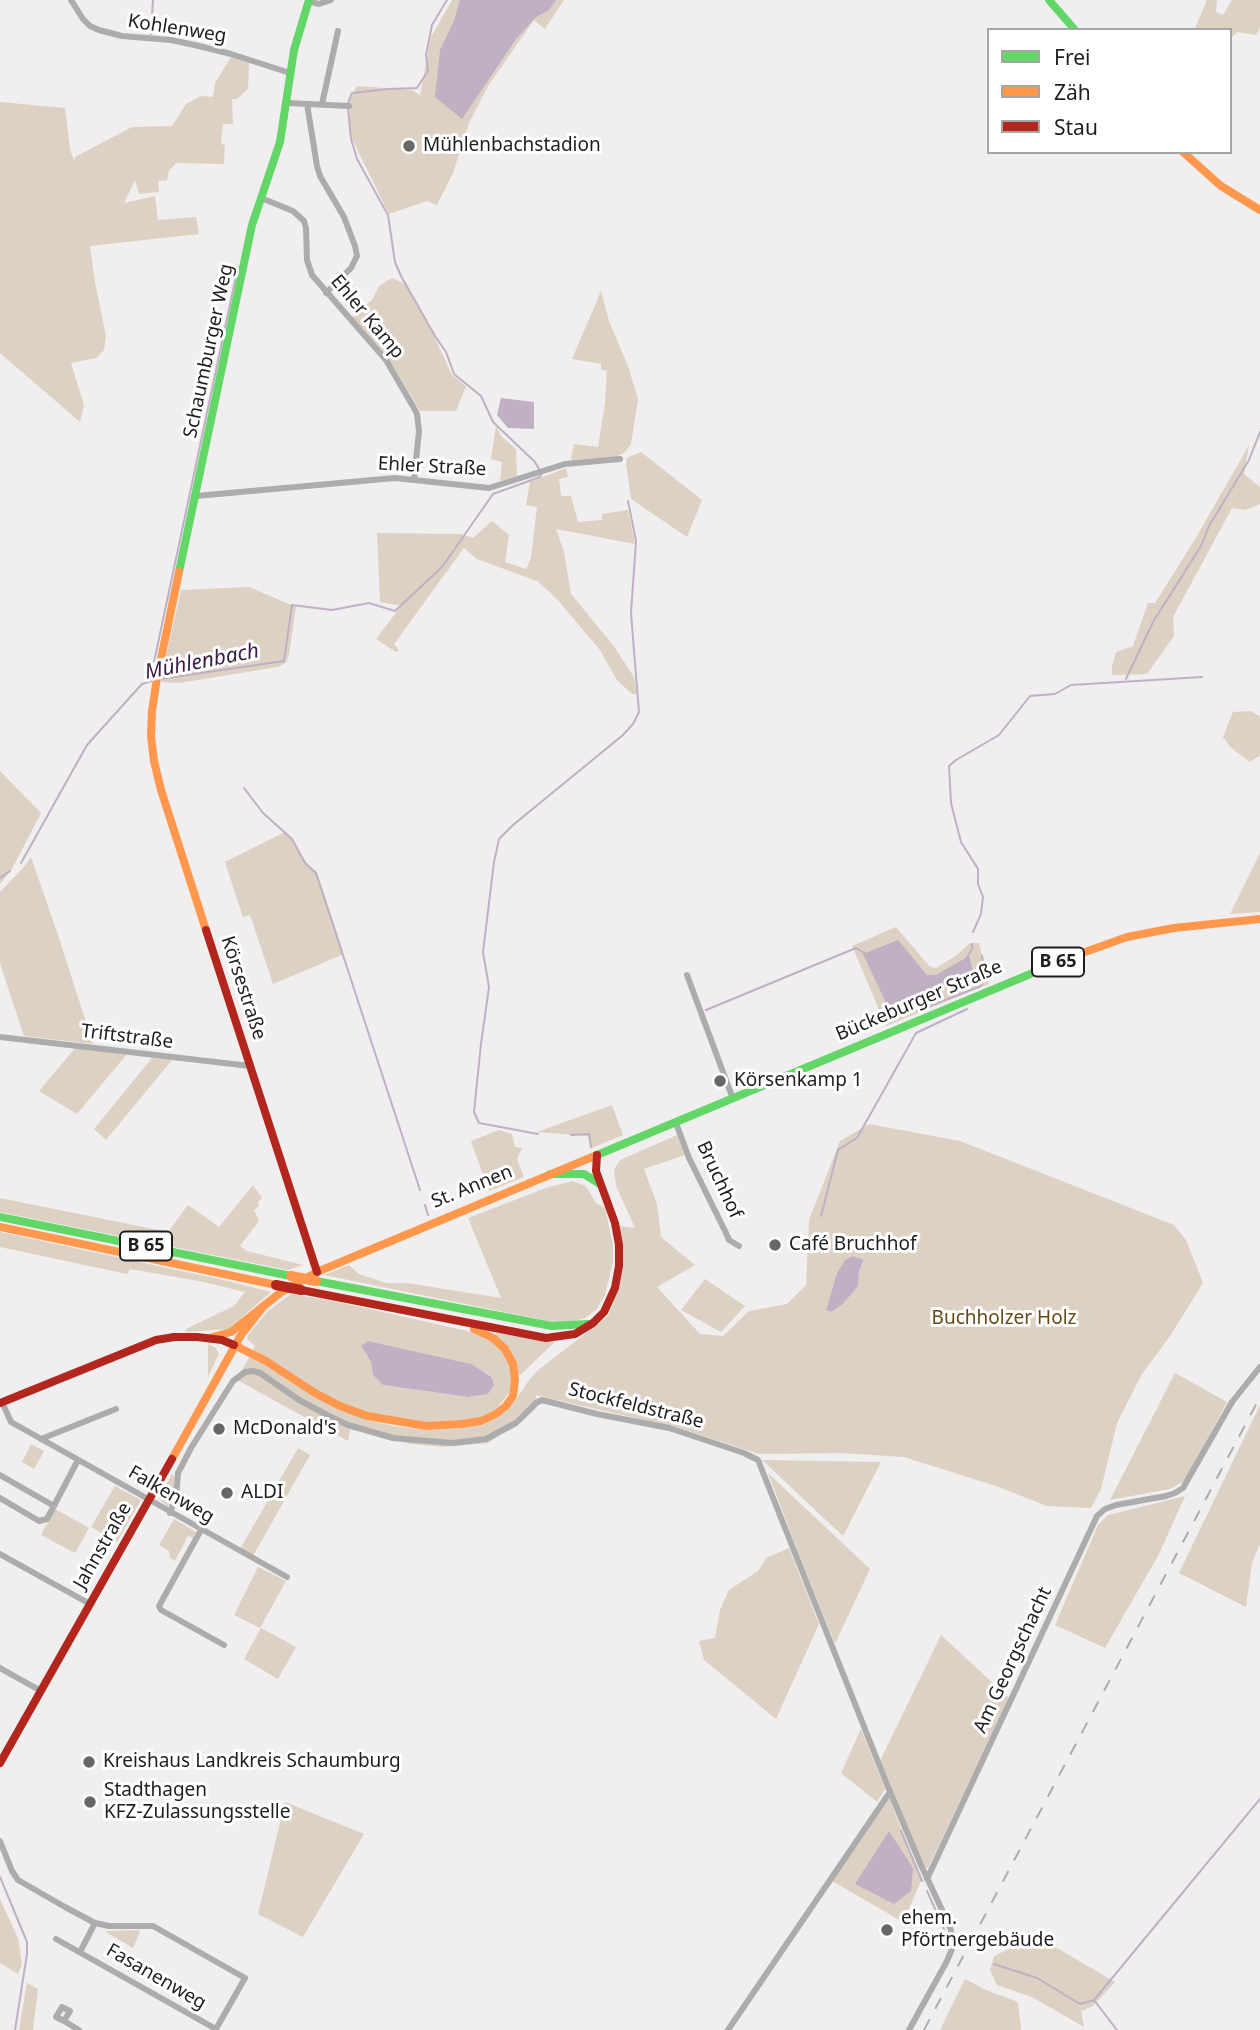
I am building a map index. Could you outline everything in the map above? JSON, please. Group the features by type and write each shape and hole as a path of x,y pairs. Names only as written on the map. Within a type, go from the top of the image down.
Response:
{"main road":[{"path":"1049,0 1073,28"},
{"name":"Schaumburger Weg","path":"152,711 156,680 253,225 278,149 294,50 309,1"},
{"path":"1185,154 1221,186 1260,210"},
{"name":"Körsestraße","path":"152,711 154,761 161,790 316,1276"},
{"name":"Bückeburger Straße","path":"702,1112 1089,950 1127,937 1260,919"},
{"name":"St. Annen","path":"209,1338 231,1332 280,1293 316,1276 597,1154 702,1112"},
{"path":"593,1323 604,1312 610,1300 618,1276 620,1255 615,1223 596,1171 597,1154"},
{"path":"550,1174 584,1174 600,1184"},
{"name":"B 65","path":"0,1217 291,1276 316,1276 552,1326 593,1323"},
{"name":"B 65","path":"0,1227 547,1338 575,1334 593,1323"},
{"name":"St. Annen","path":"1,1403 145,1343 174,1337 209,1338 234,1345 263,1307"},
{"path":"234,1345 266,1361 315,1393 368,1416 426,1426 481,1421 496,1414 513,1396 513,1364 505,1349 493,1338 477,1330 438,1318"},
{"name":"Jahnstraße","path":"0,1763 234,1345"}],"street":[{"name":"Kohlenweg","path":"71,0 83,19 99,30 122,36 171,40 199,46 290,73"},
{"path":"309,1 319,4 331,0"},
{"path":"322,104 338,31"},
{"path":"287,103 349,106"},
{"path":"307,104 320,176 344,217 357,256 351,268 326,293"},
{"name":"Ehler Kamp","path":"261,198 293,211 304,221 309,268 326,293 386,360 414,408 419,431 414,480"},
{"name":"Ehler Straße","path":"196,496 384,478 489,488 565,464 620,459"},
{"path":"687,975 733,1098"},
{"name":"Triftstraße","path":"0,1037 250,1066"},
{"name":"Bruchhof","path":"676,1123 689,1158 726,1233 736,1245"},
{"name":"Am Georgschacht","path":"927,1879 1097,1516 1116,1505 1166,1496 1183,1488 1232,1402 1260,1367"},
{"name":"Stockfeldstraße","path":"170,1513 176,1497 178,1473 191,1448 233,1381 245,1372 253,1371 329,1416 348,1425 393,1438 443,1443 486,1439 516,1423 542,1400 669,1428 744,1453 758,1460 761,1465 927,1879"},
{"name":"Falkenweg","path":"1,1403 11,1422 287,1577"},
{"path":"41,1439 116,1409"},
{"path":"0,1498 39,1521 47,1519 78,1460"},
{"path":"0,1475 54,1506"},
{"path":"201,1530 159,1606 161,1610 224,1645"},
{"path":"0,1554 90,1604"},
{"path":"0,1668 41,1691"},
{"path":"727,2030 890,1792"},
{"name":"Fasanenweg","path":"0,1841 18,1880 94,1923 109,1926 153,1926 245,1978 216,2030 57,1939"},
{"path":"909,2030 952,1949 950,1927 927,1879"},
{"name":"Fasanenweg","path":"79,1952 94,1923"},
{"path":"64,2021 79,2030"}],"green space":[{"path":"452,0 564,0 545,29 534,20 488,86 469,123 453,173 437,205 427,201 389,214 352,139 349,124 350,100 357,86 412,90 420,95 431,37"},
{"path":"1207,0 1217,0 1216,12 1223,15 1232,0 1260,0 1260,28 1256,35 1237,32 1232,37 1232,28 1195,28"},
{"path":"231,57 249,62 248,89 237,99 232,99 233,124 223,124 221,144 225,145 224,164 176,163 169,171 167,180 158,181 159,192 139,194 135,180 124,203 155,196 158,220 196,217 199,234 90,246 106,336 104,350 96,358 71,363 84,405 80,422 0,353 0,102 65,108 70,150 74,160 75,157 132,127 172,126 186,104 201,96 213,97 215,83"},
{"path":"392,278 405,284 452,375 466,386 456,411 420,411 395,369 351,318 372,300 379,286"},
{"path":"601,291 609,321 628,366 638,399 631,444 625,452 616,457 573,460 571,458 574,444 598,447 607,371 601,369 601,364 572,359"},
{"path":"496,426 501,436 516,449 517,476 500,481 502,462 491,459"},
{"path":"1249,445 1244,474 1260,487 1260,504 1245,510 1232,508 1173,617 1174,636 1147,674 1112,675 1116,652 1133,646 1148,603 1155,603"},
{"path":"641,452 702,500 687,537 631,499 627,458"},
{"path":"566,468 568,477 559,479 561,496 571,496 578,522 602,520 602,514 628,510 635,544 556,529 564,552 571,594 613,645 634,677 637,694 632,694 617,680 600,650 556,598 537,581 477,559 464,548 394,644 399,650 396,652 376,639 401,606 380,602 377,533 460,534 473,538 492,521 509,535 505,562 526,569 531,558 537,507 526,505 530,482"},
{"path":"249,587 296,607 286,663 278,667 179,683 162,682 181,590"},
{"path":"1251,711 1260,717 1260,755 1250,762 1230,747 1223,737 1233,712"},
{"path":"0,771 41,813 12,869 0,884"},
{"path":"285,832 308,865 317,872 344,954 273,984 250,915 243,917 225,862"},
{"path":"1260,853 1260,912 1230,914"},
{"path":"31,857 93,1044 24,1036 0,963 0,892"},
{"path":"896,927 930,967 936,968 970,943 979,943 989,984 886,1026 852,946"},
{"path":"75,1048 127,1054 77,1114 39,1091"},
{"path":"152,1058 172,1060 106,1140 94,1129"},
{"path":"612,1105 623,1135 590,1149 589,1136 537,1132"},
{"name":"Buchholzer Holz","path":"869,1124 960,1141 1174,1225 1186,1240 1203,1283 1142,1374 1117,1423 1101,1489 1091,1508 1047,1506 996,1486 904,1457 842,1453 759,1454 679,1428 535,1395 540,1404 526,1418 488,1443 443,1447 411,1444 350,1429 348,1441 237,1380 255,1346 247,1339 248,1335 268,1311 291,1294 476,1333 503,1351 510,1365 512,1379 509,1393 494,1412 480,1418 462,1422 426,1423 369,1413 367,1420 425,1430 482,1425 498,1418 509,1409 537,1371 608,1316 620,1286 623,1267 619,1226 635,1228 616,1186 614,1170 620,1160 677,1135 685,1155 644,1169 657,1204 661,1237 695,1265 657,1287 700,1334 723,1336 749,1311 787,1304 806,1285 809,1220 840,1141","holes":["853,1256 864,1260 859,1271 858,1286 843,1304 830,1312 826,1310 837,1273 845,1260","368,1341 470,1364 492,1376 494,1385 488,1394 468,1397 383,1385 373,1375 371,1362 361,1347"]},
{"path":"499,1130 512,1134 515,1147 522,1148 517,1159 524,1177 489,1191 471,1141"},
{"path":"572,1181 586,1186 596,1203 605,1208 613,1245 613,1261 605,1295 597,1309 585,1318 571,1322 553,1322 324,1275 349,1265 359,1274 386,1283 407,1283 501,1298 468,1218 546,1188"},
{"path":"253,1185 262,1198 254,1210 259,1221 240,1246 247,1251 303,1265 288,1270 0,1212 0,1198 168,1232 188,1205 219,1227"},
{"path":"0,1232 271,1292 228,1329 186,1332 186,1329 234,1306 245,1292 130,1269 127,1274 0,1247"},
{"path":"705,1279 745,1306 721,1332 681,1310"},
{"path":"496,1333 554,1342 554,1343 520,1375"},
{"path":"208,1344 216,1348 219,1354 208,1377"},
{"path":"1175,1373 1227,1402 1185,1481 1170,1489 1110,1500"},
{"path":"1260,1405 1260,1544 1252,1563 1246,1607 1179,1573"},
{"path":"31,1444 44,1451 34,1469 22,1462"},
{"path":"298,1448 310,1455 253,1556 240,1549"},
{"path":"762,1460 881,1462 843,1536"},
{"path":"768,1473 870,1569 835,1644 800,1557"},
{"path":"172,1474 175,1497 171,1505 167,1506 159,1499"},
{"path":"115,1486 141,1500 117,1542 91,1527"},
{"path":"1185,1496 1159,1554 1105,1648 1055,1625 1098,1525 1108,1515"},
{"path":"55,1509 89,1528 75,1553 41,1535"},
{"path":"174,1519 196,1532 193,1538 188,1536 175,1561 170,1558 169,1551 159,1545"},
{"path":"789,1548 819,1624 776,1719 704,1660 699,1641 715,1638 720,1610 729,1590 758,1571 766,1558"},
{"path":"258,1567 286,1581 260,1628 234,1615"},
{"path":"261,1628 296,1647 278,1679 244,1659"},
{"path":"941,1635 1009,1698 928,1868 924,1867 880,1761"},
{"path":"861,1729 885,1789 877,1802 841,1773"},
{"path":"889,1799 922,1879 903,1922 832,1881"},
{"path":"285,1802 364,1834 303,1937 258,1914"},
{"path":"0,1899 18,1938 22,1964 18,1974 0,1963"},
{"path":"139,1930 133,1948 106,1932 107,1931"},
{"path":"1028,1931 1115,1982 1093,2006 1081,2011 1084,2027 1032,1997 997,1985 990,1970 994,1956 1013,1947"},
{"path":"965,1979 1018,2002 1021,2030 940,2030"},
{"path":"27,1983 38,1989 33,2030 19,2030"}],"shaded area":[{"path":"460,0 556,0 549,10 536,17 516,39 462,119 435,97 440,50 454,21"},
{"path":"501,398 534,402 534,429 508,428 497,415"},
{"path":"898,940 927,975 936,975 969,956 974,975 888,1007 863,954"},
{"path":"853,1256 864,1260 859,1271 858,1286 843,1304 831,1312 826,1310 837,1273 845,1260"},
{"path":"368,1341 471,1364 492,1377 494,1385 488,1394 468,1397 383,1385 373,1375 371,1362 361,1346"},
{"path":"889,1831 913,1868 911,1891 894,1904 855,1884"}],"waterway":[{"path":"151,34 153,0"},
{"name":"Mühlenbach","path":"348,103 352,93 417,88 428,71 426,55 432,25 447,0"},
{"name":"Mühlenbach","path":"348,109 351,139 357,159 388,215 395,262 401,276 446,352 454,374 481,396 493,422 539,469"},
{"path":"154,662 238,267"},
{"path":"1126,679 1153,622 1201,546 1209,526 1249,460 1260,432"},
{"name":"Mühlenbach","path":"160,679 284,661 292,605 332,610 369,603 395,611 442,567 493,494 541,475"},
{"path":"538,1134 479,1123 474,1112 489,987 483,952 494,862 499,839 623,735 639,712 631,613 636,541 628,501"},
{"path":"973,932 981,914 983,897 978,884 978,869 961,842 951,803 949,766 999,735 1030,696 1055,694 1071,685 1202,677"},
{"name":"Mühlenbach","path":"21,863 87,745 142,684 155,680"},
{"path":"244,788 263,813 292,839 305,863 316,873 420,1190"},
{"name":"Mühlenbach","path":"0,878 10,871"},
{"path":"966,959 972,944"},
{"path":"706,1010 856,948 866,954"},
{"path":"917,1011 981,986 985,973 982,956"},
{"path":"821,1216 838,1150 857,1138 916,1033 967,1009"},
{"path":"571,1135 589,1134 591,1147"},
{"path":"425,1205 428,1215"},
{"path":"1117,2030 1094,2000 1260,1799"},
{"path":"901,1831 922,1881"},
{"path":"0,1877 27,1942 15,2030"},
{"path":"927,1891 944,1929"},
{"path":"994,1964 1037,1978 1080,2004 1094,2000"}],"railway":[{"path":"924,2030 1260,1397"}],"traffic: fast":[{"path":"179,572 252,225 280,142 294,50 309,0"},
{"path":"1049,0 1073,28"},
{"path":"597,1155 1071,957"},
{"path":"550,1174 584,1174 600,1184"},
{"path":"0,1217 291,1276"},
{"path":"316,1281 552,1326 587,1324"}],"traffic: slow":[{"path":"1185,154 1221,186 1260,210"},
{"path":"179,572 157,678 151,736 161,790 206,930"},
{"path":"1071,957 1127,937 1174,928 1260,919"},
{"path":"209,1338 231,1332 280,1293 317,1272 597,1155"},
{"path":"0,1227 276,1285"},
{"path":"291,1276 316,1281"},
{"path":"172,1459 241,1335 263,1307"},
{"path":"234,1345 266,1361 315,1393 367,1416 426,1426 462,1424 481,1421 496,1414 513,1396 513,1364 505,1349 493,1338 474,1329"}],"traffic: jam":[{"path":"206,930 317,1272"},
{"path":"301,1290 546,1338 575,1334 593,1323 604,1312 615,1288 619,1266 615,1223 596,1171 597,1155"},
{"path":"276,1285 301,1290"},
{"path":"0,1403 156,1340 197,1337 222,1340 234,1345"},
{"path":"0,1763 172,1459"}],"place":[{"name":"Mühlenbachstadion","path":"409,146"},
{"name":"Körsenkamp 1","path":"720,1081"},
{"name":"Café Bruchhof","path":"775,1245"},
{"name":"McDonald's","path":"219,1429"},
{"name":"ALDI","path":"227,1493"},
{"name":"Kreishaus Landkreis Schaumburg","path":"89,1762"},
{"name":"Stadthagen KFZ-Zulassungsstelle","path":"90,1802"},
{"name":"ehem. Pförtnergebäude","path":"887,1930"}]}
